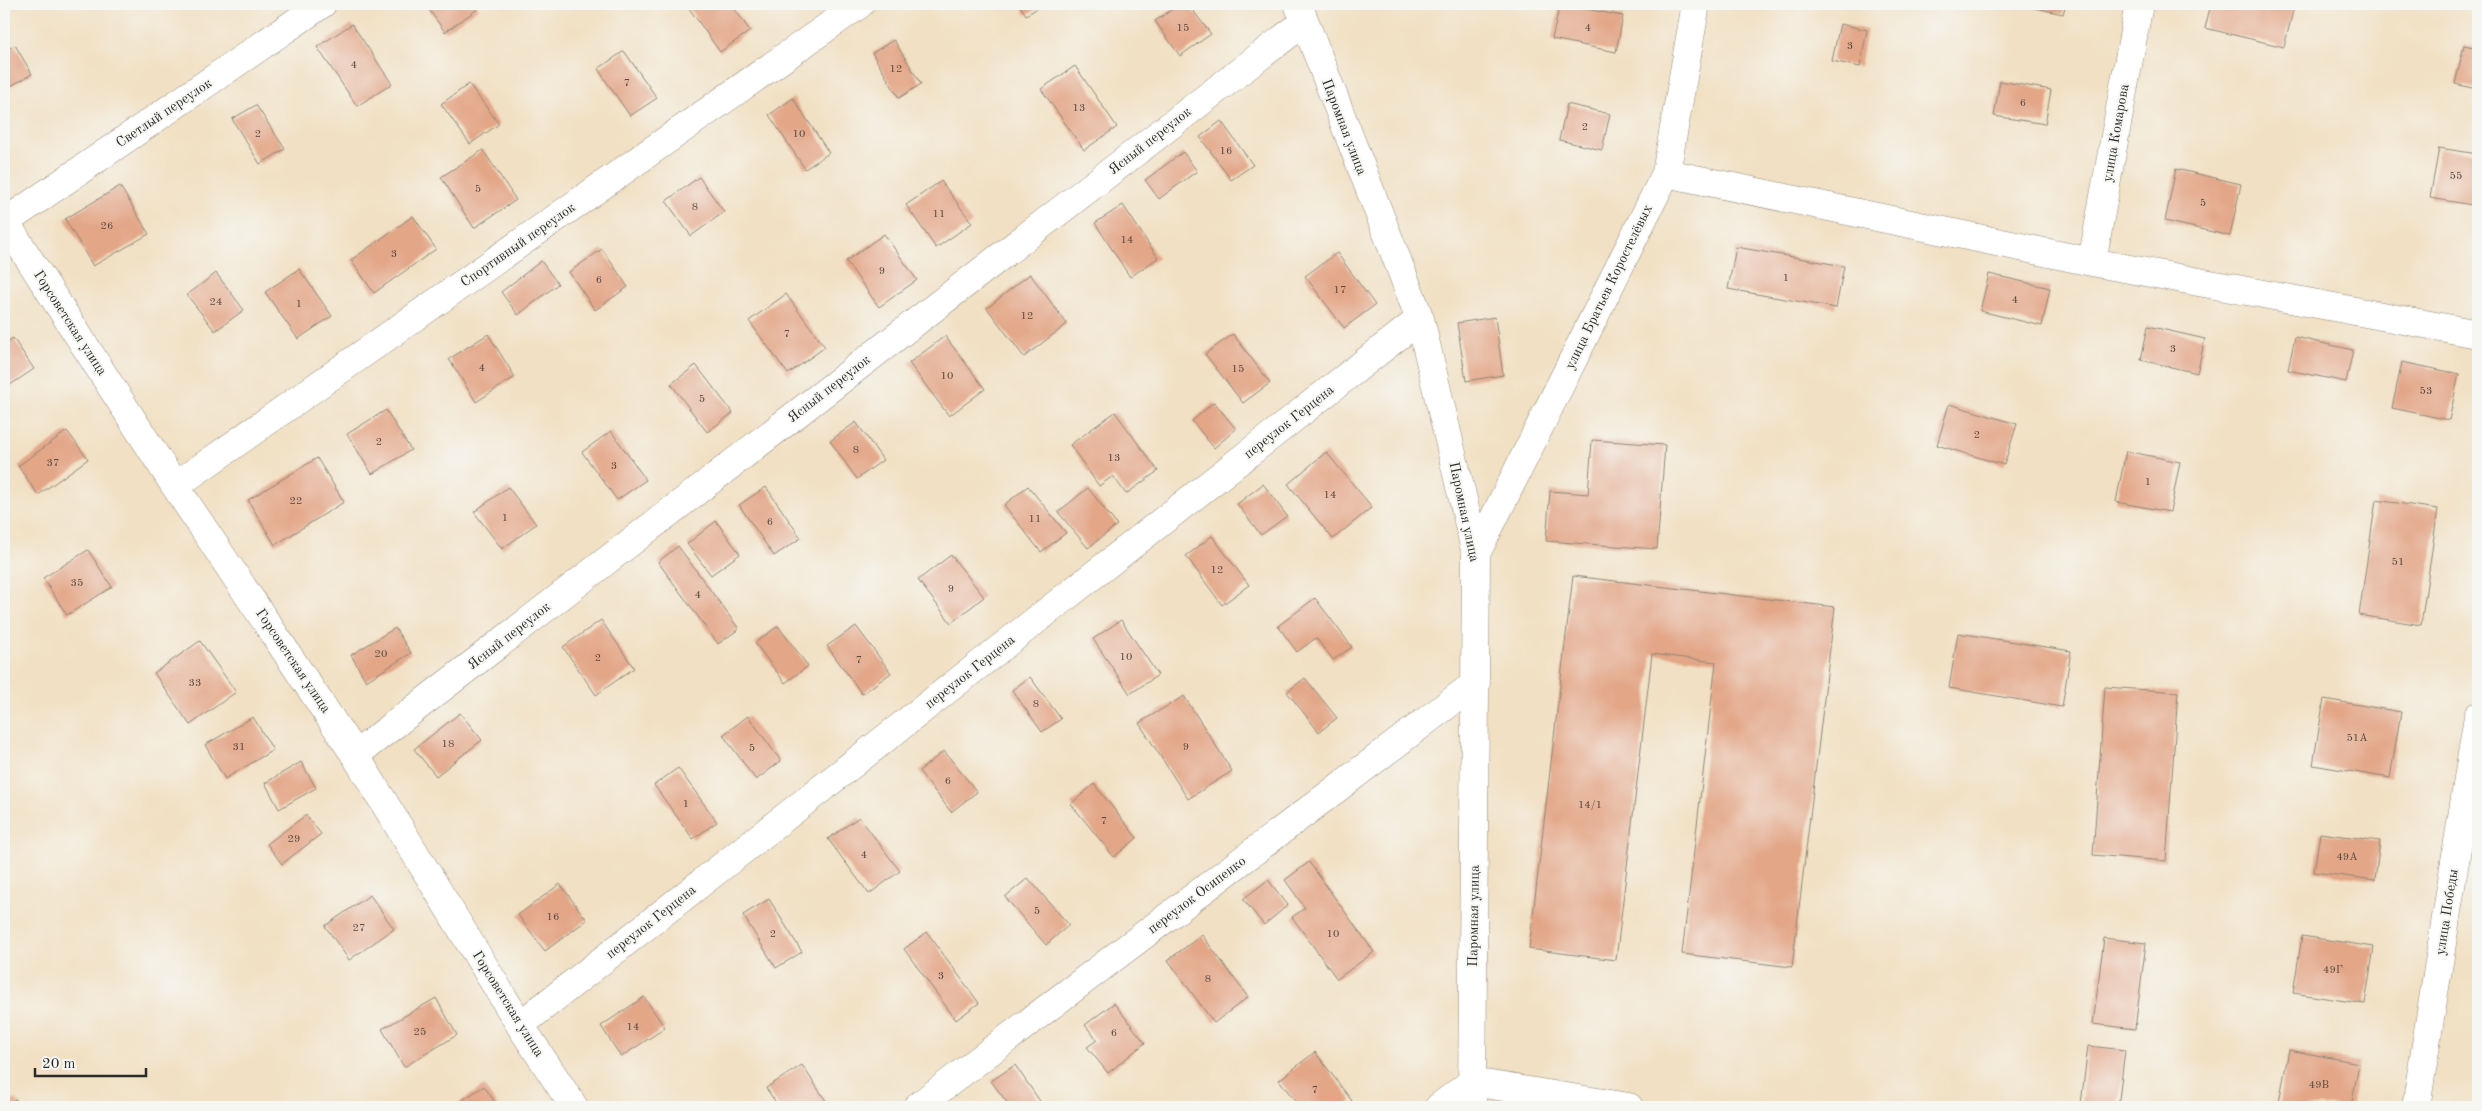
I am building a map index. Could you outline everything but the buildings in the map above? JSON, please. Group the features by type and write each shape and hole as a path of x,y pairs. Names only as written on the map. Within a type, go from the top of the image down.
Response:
{"street":[{"name":"Светлый переулок","path":"4,221 322,4"},
{"name":"Спортивный переулок","path":"175,486 860,4"},
{"name":"улица Братьев Коростелёвых","path":"1476,554 1666,172 1696,4"},
{"name":"улица Комарова","path":"2092,262 2139,4"},
{"name":"Паромная улица","path":"1300,13 1420,319 1476,554 1472,1095"},
{"name":"Ясный переулок","path":"355,755 1300,13"},
{"path":"1666,172 2092,262 2478,334"},
{"name":"Горсоветская улица","path":"4,221 175,486 355,755 520,1025 574,1107"},
{"name":"переулок Герцена","path":"520,1025 1420,319"},
{"name":"переулок Осипенко","path":"917,1107 1476,683"},
{"name":"улица Победы","path":"2416,1107 2478,716"},
{"path":"1439,1107 1472,1095 1629,1107"}]}
